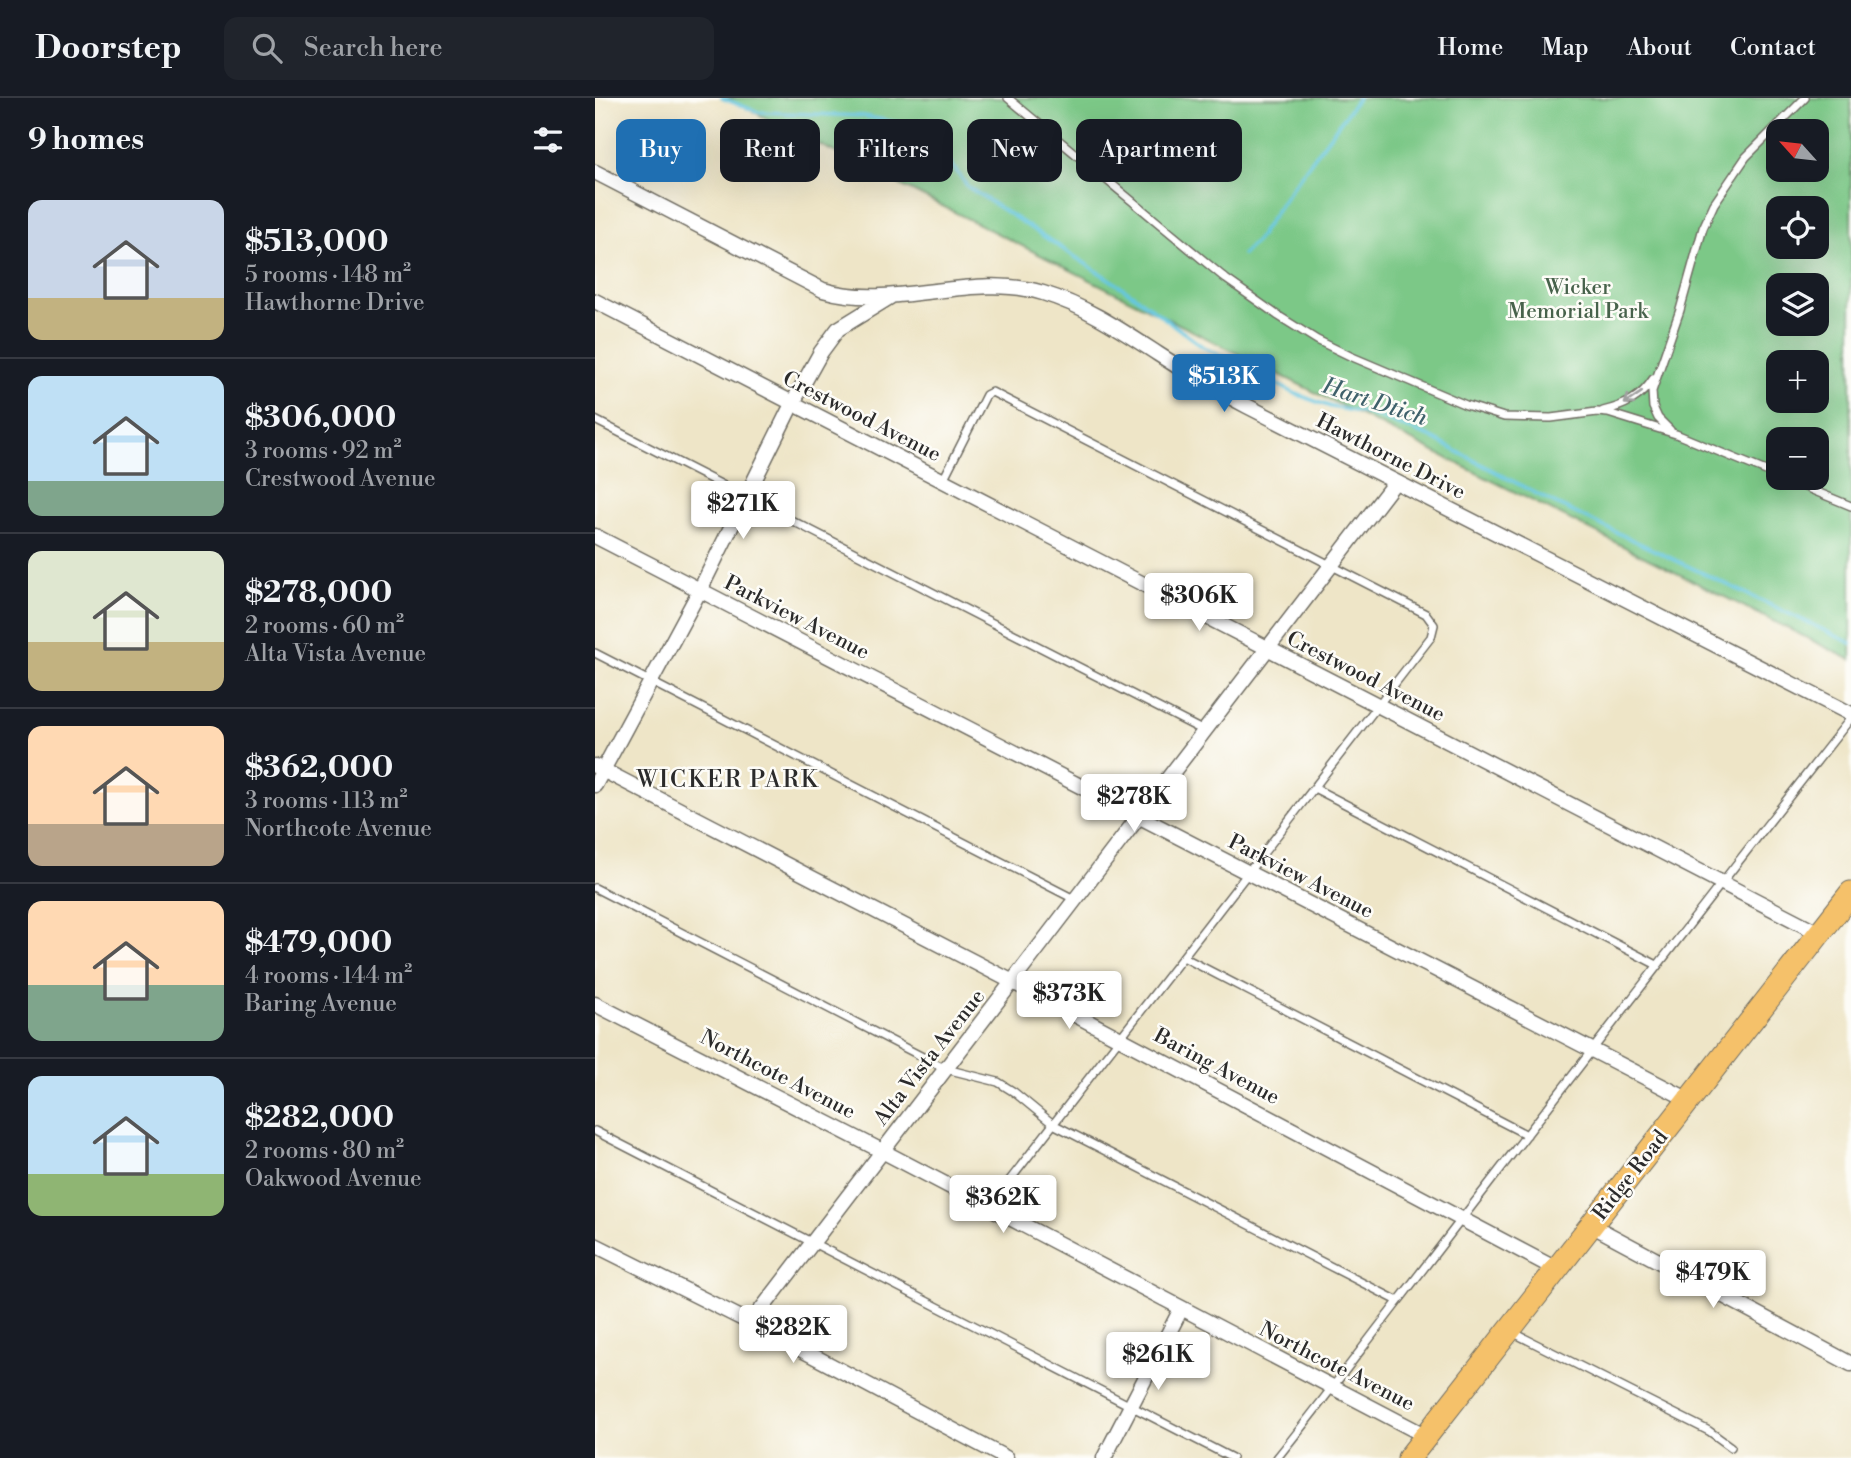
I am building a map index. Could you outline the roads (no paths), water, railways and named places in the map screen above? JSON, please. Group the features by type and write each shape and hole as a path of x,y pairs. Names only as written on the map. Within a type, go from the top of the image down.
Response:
{"main road":[{"name":"Ridge Road","path":"1409,1458 1851,892"}],"street":[{"name":"Hawthorne Drive","path":"595,172 823,289 840,295 890,297 936,289 1014,287 1062,300 1112,323 1226,395 1851,716"},
{"path":"595,785 599,768 651,682 821,352 838,329 890,297"},
{"name":"Crestwood Avenue","path":"595,301 1819,933"},
{"name":"Alta Vista Avenue","path":"751,1323 1395,482"},
{"name":"Parkview Avenue","path":"595,537 1689,1100"},
{"name":"Baring Avenue","path":"599,768 1013,982 1556,1269"},
{"name":"Northcote Avenue","path":"595,1004 1426,1436"},
{"path":"1591,1225 1851,1364"},
{"path":"595,1245 751,1323 1006,1458"},
{"path":"1104,1458 1181,1310"}],"lane":[{"path":"1008,98 1226,279 1277,316 1350,356 1456,401 1504,417 1538,418 1597,412 1619,407 1636,399 1648,387 1659,369"},
{"path":"1676,435 1658,418 1653,407 1653,391 1680,310 1697,246 1714,204 1746,157 1805,98"},
{"path":"941,482 986,395 992,392 1426,614 1434,625 1431,637 988,1207"},
{"path":"1597,412 1608,413 1676,435 1766,471"},
{"path":"595,420 1204,732"},
{"path":"1812,490 1851,506"},
{"path":"595,653 1076,900"},
{"path":"1277,1458 1851,716"},
{"path":"1314,788 1657,965"},
{"path":"595,888 947,1069 998,1082 1053,1124 1398,1301"},
{"path":"1184,957 1527,1135"},
{"path":"595,1131 1232,1458"},
{"path":"1509,1330 1709,1431 1731,1447"}],"waterway":[{"name":"Hart Dtich","path":"722,98 758,112 864,116 908,125 947,158 968,187 1132,294 1203,347 1296,394 1331,407 1370,414 1430,437 1554,503 1851,643"},
{"path":"1243,254 1257,240 1289,191 1358,98"}],"district":[{"name":"WICKER PARK","path":"728,779"}],"park label":[{"name":"Wicker Memorial Park","path":"1578,299"}]}
